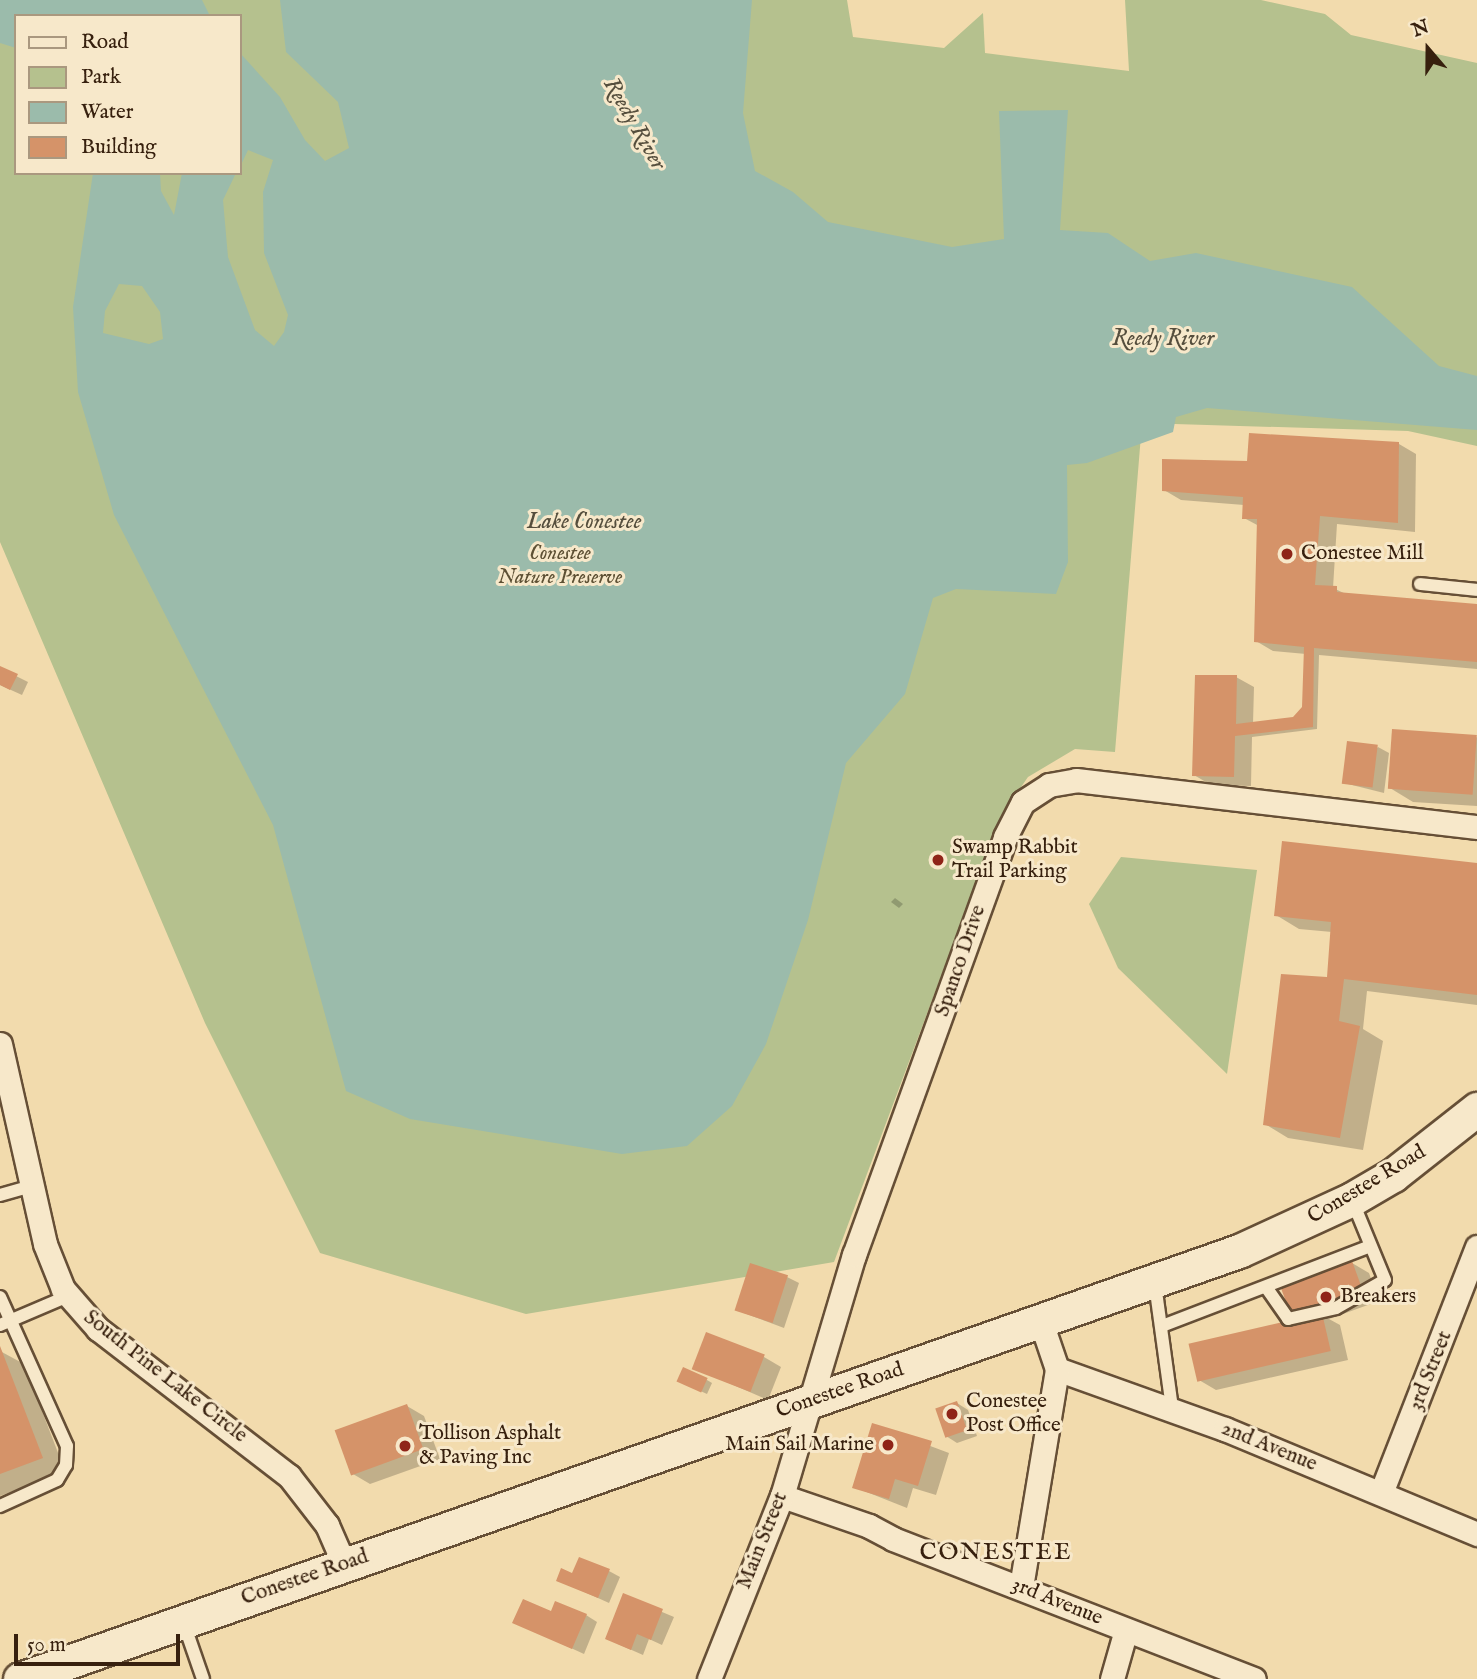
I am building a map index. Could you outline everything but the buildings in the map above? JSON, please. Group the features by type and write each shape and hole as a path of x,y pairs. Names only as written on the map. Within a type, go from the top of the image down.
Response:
{"main road":[{"name":"Conestee Road","path":"20,1679 61,1672 183,1621 1041,1322 1250,1246 1352,1199 1393,1175 1477,1109"}],"street":[{"name":"Spanco Drive","path":"810,1401 854,1255 1005,837 1017,810 1035,792 1064,781 1140,784 1477,827"},
{"name":"South Pine Lake Circle","path":"0,1044 52,1265 68,1296 98,1329 289,1476 327,1525 344,1564"},
{"name":"3rd Street","path":"1381,1493 1477,1247"},
{"path":"1021,1587 1057,1369 1041,1322"},
{"name":"2nd Avenue","path":"1057,1369 1172,1408 1477,1534"},
{"name":"Main Street","path":"709,1679 782,1496 810,1401"},
{"name":"3rd Avenue","path":"782,1496 812,1504 1254,1679"},
{"path":"1112,1679 1126,1630"}],"lane":[{"path":"1420,584 1477,590"},
{"path":"0,1195 32,1186"},
{"path":"1266,1287 1288,1319 1336,1308 1385,1280 1352,1199"},
{"path":"1162,1326 1370,1246"},
{"path":"1154,1281 1172,1408"},
{"path":"6,1324 68,1296"},
{"path":"0,1297 6,1324 67,1446 66,1465 57,1480 0,1506"},
{"path":"183,1621 203,1679"}],"green space":[{"name":"Conestee Nature Preserve","path":"0,0 847,0 853,37 944,48 983,13 985,53 1129,71 1125,0 1261,0 1325,14 1351,35 1477,63 1477,446 1408,431 1142,423 1115,752 1075,749 1028,777 1001,816 834,1262 526,1314 320,1253 205,1023 0,542"},
{"path":"1121,857 1257,870 1227,1074 1118,968 1089,904"}],"water":[{"path":"0,0 202,0 209,14 14,14 14,47 0,43"},
{"name":"Lake Conestee","path":"280,0 752,0 743,113 755,171 793,192 828,222 952,247 1004,239 999,111 1068,110 1060,230 1108,233 1150,261 1196,253 1352,287 1439,366 1477,376 1477,430 1207,408 1176,417 1173,432 1087,463 1067,465 1068,562 1056,594 956,589 933,598 905,694 846,763 808,920 766,1044 732,1106 687,1146 622,1154 410,1119 346,1091 273,825 114,515 78,392 73,307 93,175 160,175 161,191 174,215 182,175 235,175 223,200 228,257 255,330 274,346 284,332 288,315 264,253 263,192 273,160 248,150 242,163 242,55 280,97 305,140 325,161 349,148 338,102 286,52","holes":["119,284 142,286 160,312 163,339 149,344 103,333 105,311"]}],"place":[{"name":"Conestee Mill","path":"1287,554"},
{"name":"Swamp Rabbit Trail Parking","path":"938,860"},
{"name":"Breakers","path":"1326,1297"},
{"name":"Conestee Post Office","path":"952,1414"},
{"name":"Main Sail Marine","path":"888,1445"},
{"name":"Tollison Asphalt & Paving Inc","path":"405,1446"}],"district":[{"name":"CONESTEE","path":"996,1553"}],"water label":[{"name":"Reedy River","path":"634,124"},
{"name":"Reedy River","path":"1163,339"}]}
